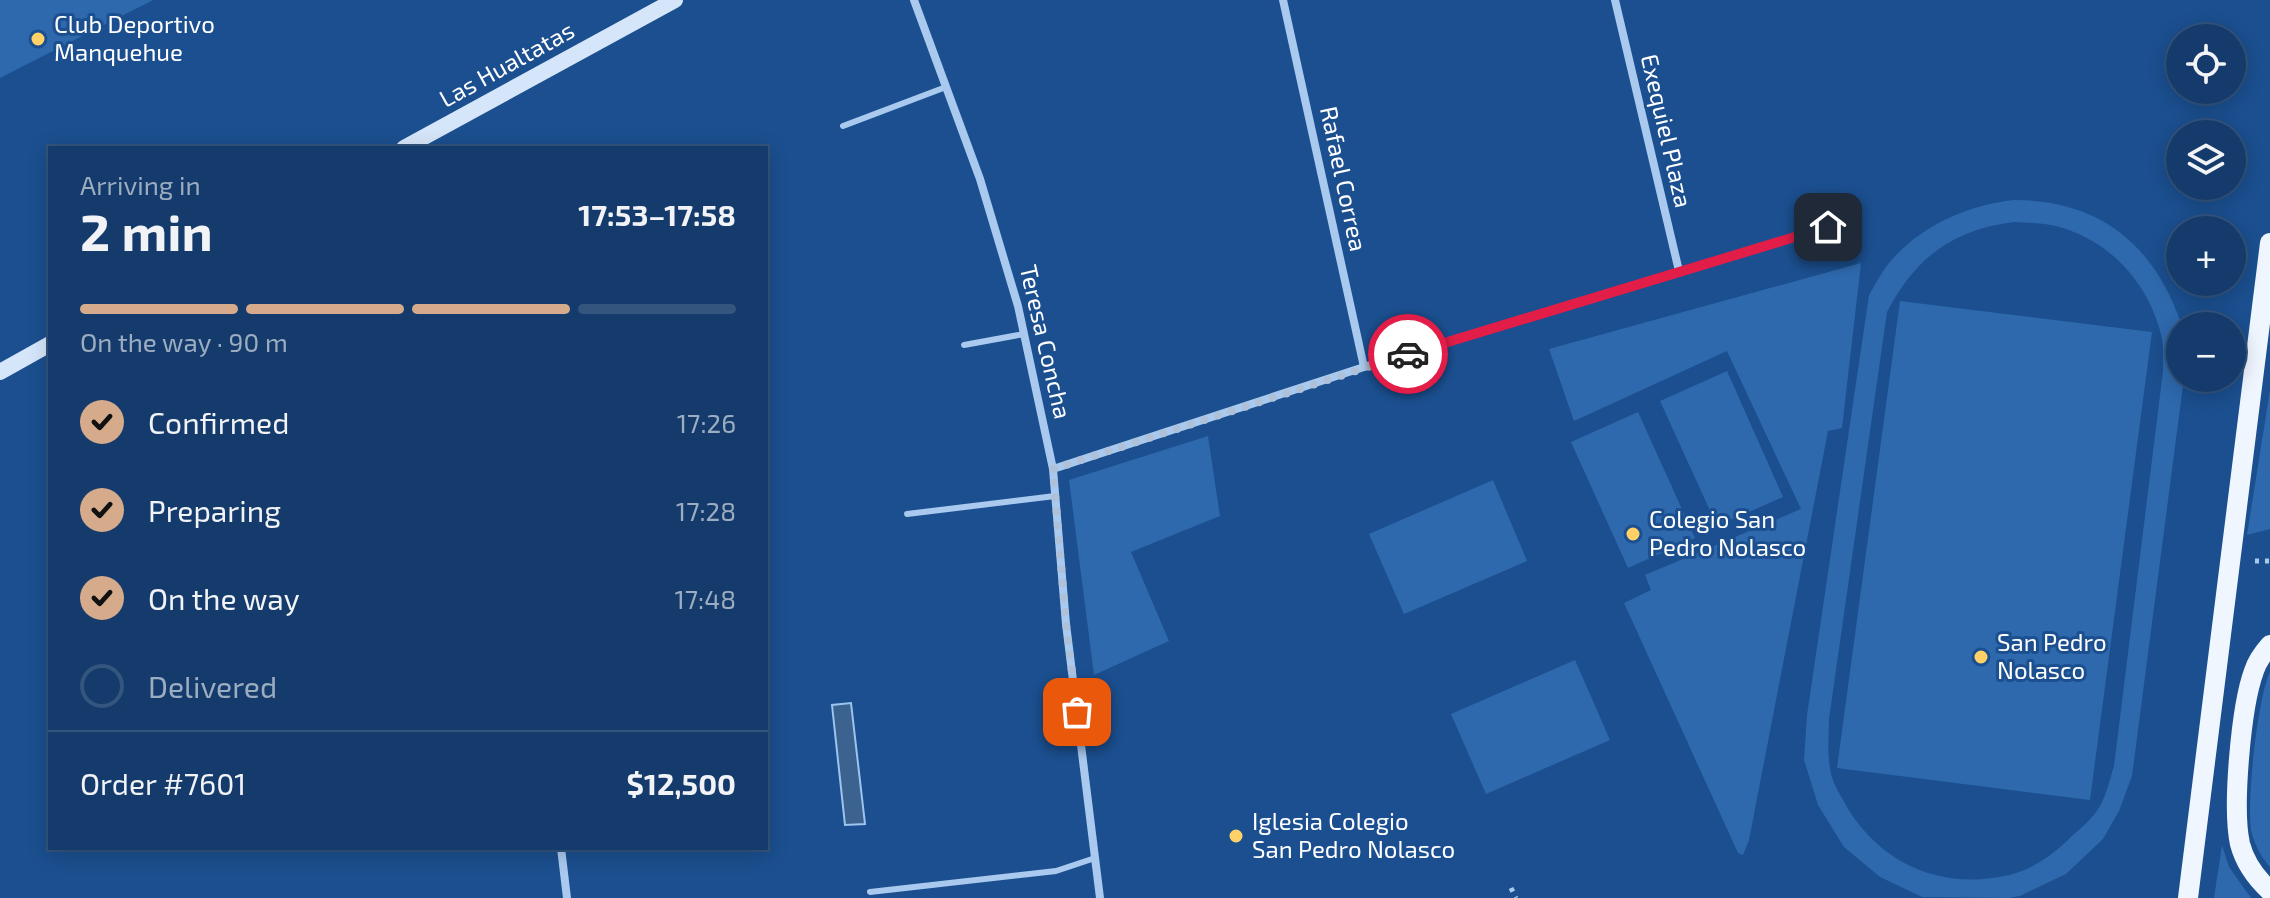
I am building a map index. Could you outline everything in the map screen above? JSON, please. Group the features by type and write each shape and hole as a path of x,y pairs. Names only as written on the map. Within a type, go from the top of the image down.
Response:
{"main road":[{"path":"2188,898 2270,243"},
{"path":"2270,645 2258,660 2246,700 2237,818 2240,844 2247,864 2270,891"}],"street":[{"name":"Las Hualtatas","path":"408,146 675,0"},
{"name":"Teresa Concha","path":"914,0 980,179 1024,334 1053,469 1066,624 1100,898"},
{"name":"Rafael Correa","path":"1283,0 1364,367"},
{"name":"Exequiel Plaza","path":"1615,0 1679,271"},
{"path":"1053,469 1364,367 1828,227"},
{"path":"0,372 48,345"},
{"path":"561,850 567,898"}],"lane":[{"path":"843,126 946,87"},
{"path":"964,345 1024,334"},
{"path":"907,514 1055,496"},
{"path":"870,892 1056,871 1095,858"}],"path":[{"path":"1511,888 1516,898"}],"shaded area":[{"name":"Club Deportivo Manquehue","path":"0,0 153,0 0,78"},
{"path":"2014,200 2073,208 2120,233 2140,251 2156,272 2177,312 2166,312 2166,392 2182,392 2132,776 2119,811 2103,839 2066,874 2020,896 1922,897 1880,877 1844,847 1818,805 1804,760 1807,715 1869,295 1889,263 1915,238 1962,212","holes":["2014,222 2051,225 2098,244 2126,268 2147,299 2162,338 2163,371 2114,766 2105,796 2087,823 2035,865 2018,873 1985,879 1940,876 1899,860 1865,831 1850,812 1833,780 1829,757 1829,719 1887,312 1923,262 1954,240 1972,232"]},
{"path":"1861,263 1842,428 1828,431 1749,840 1743,855 1738,853 1624,603 1651,590 1645,575 1801,509 1727,351 1574,421 1549,349"},
{"name":"San Pedro Nolasco","path":"1900,301 2152,332 2090,800 1837,768"},
{"path":"1727,371 1783,497 1717,526 1660,401"},
{"path":"2270,390 2270,529 2247,535"},
{"path":"1638,412 1695,538 1628,568 1571,442"},
{"path":"1208,436 1220,516 1131,552 1169,641 1094,675 1069,480"},
{"path":"1493,480 1527,561 1404,614 1369,534"},
{"path":"1575,660 1610,740 1486,794 1451,714"},
{"path":"2270,672 2270,867 2259,852 2252,834 2250,802 2257,727"},
{"path":"851,703 865,824 845,825 832,705"},
{"path":"2222,845 2229,867 2251,898 2214,898"}],"way so far":[{"path":"1077,712 1053,469 1408,354"}],"place":[{"name":"Club Deportivo Manquehue","path":"38,39"},
{"name":"Colegio San Pedro Nolasco","path":"1633,534"},
{"name":"San Pedro Nolasco","path":"1981,657"},
{"name":"Iglesia Colegio San Pedro Nolasco","path":"1236,836"}],"route":[{"path":"1408,354 1828,227"}]}
